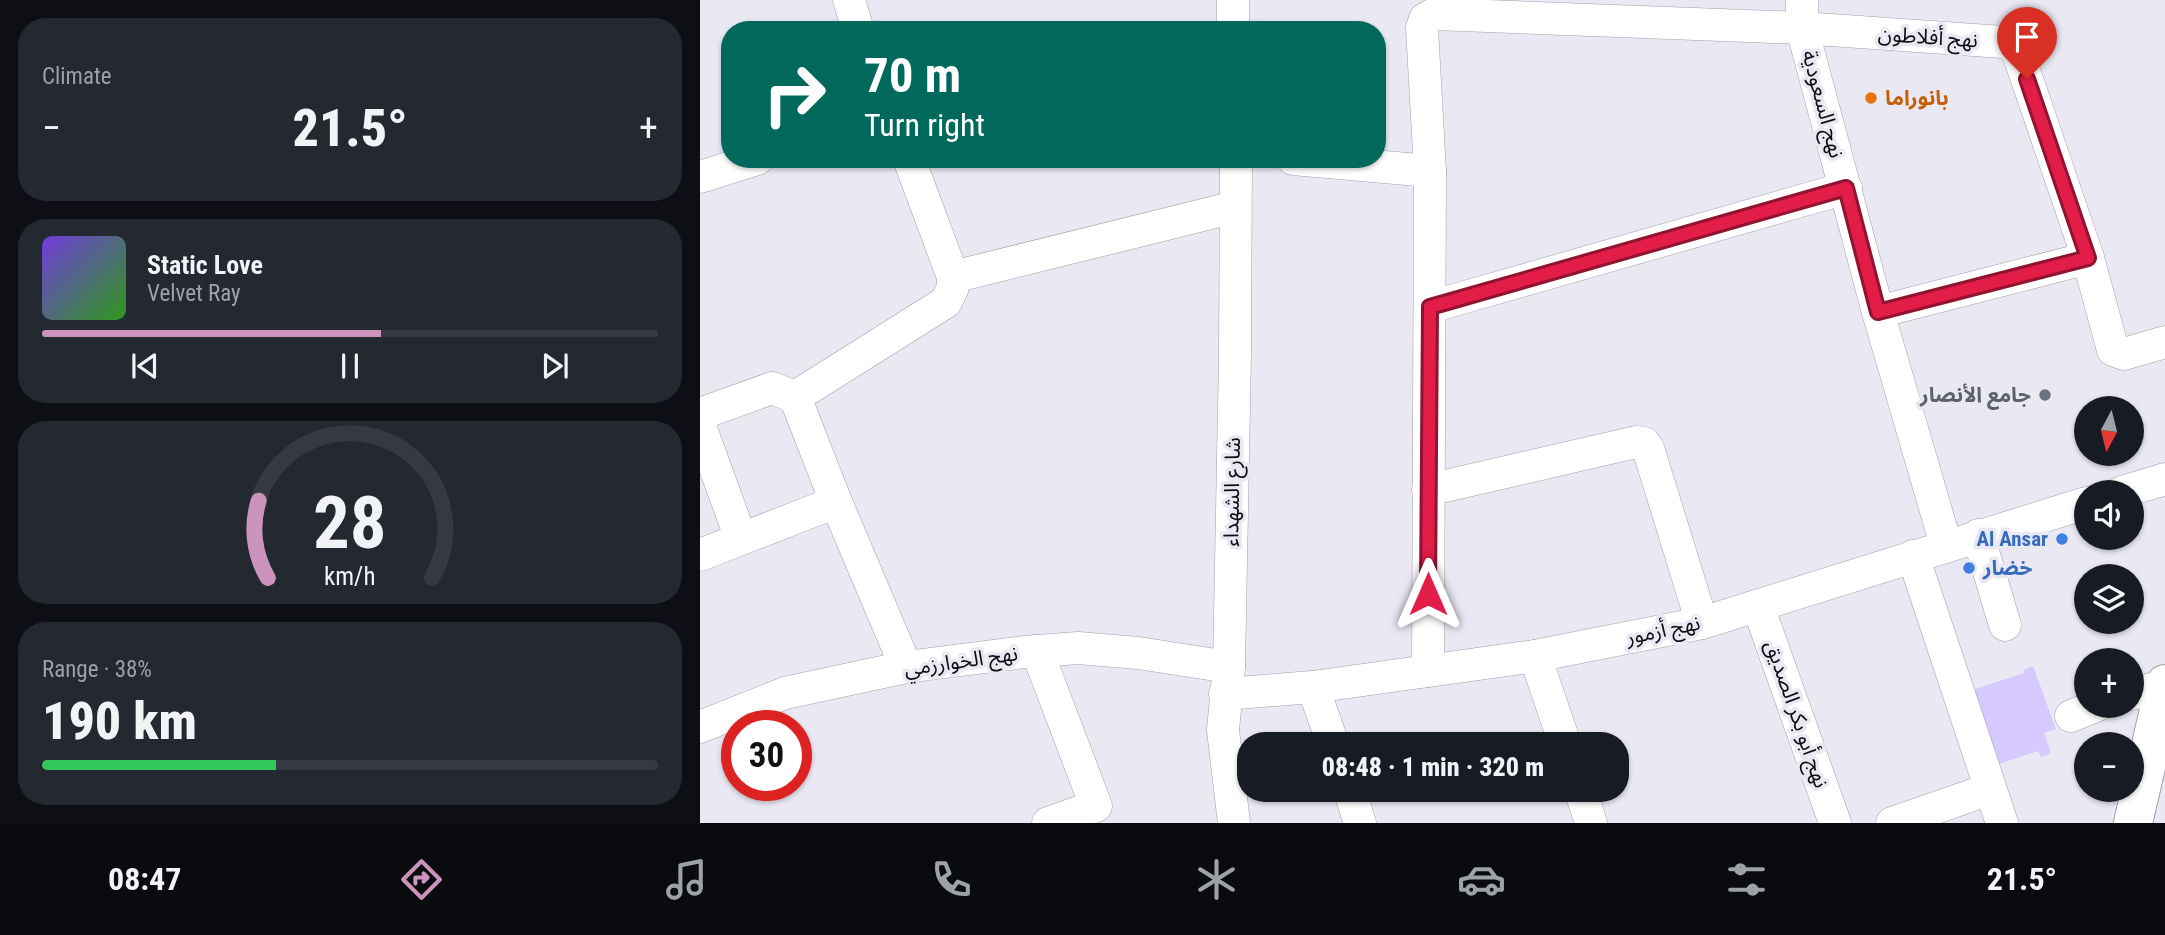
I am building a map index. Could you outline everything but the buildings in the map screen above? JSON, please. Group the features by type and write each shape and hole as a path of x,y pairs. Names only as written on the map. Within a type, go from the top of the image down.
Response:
{"main road":[{"path":"2133,823 2165,685"}],"street":[{"path":"849,0 855,21"},
{"path":"1233,0 1233,21"},
{"path":"1429,671 1430,171 1422,28 1425,19 1434,14 1802,14"},
{"name":"نهج السعودية","path":"1802,14 1878,312 1946,545"},
{"name":"نهج أفلاطون","path":"1802,14 2003,42 2012,46 2018,53 2088,258 2113,350 2124,354 2165,342"},
{"path":"1386,167 1430,171"},
{"path":"700,177 728,168"},
{"path":"795,397 946,302 953,287 953,277 912,168"},
{"name":"شارع الشهداء","path":"1234,823 1223,730 1227,681 1235,368 1236,168"},
{"path":"1430,307 1846,188"},
{"path":"953,277 1235,207"},
{"path":"1878,312 2088,258"},
{"path":"700,414 772,388 795,397 906,667"},
{"path":"700,426 741,539"},
{"path":"1428,490 1638,441 1644,443 1648,448 1702,623"},
{"path":"2144,485 2165,479"},
{"path":"700,555 836,502"},
{"name":"نهج أزمور","path":"1227,681 1313,687 1535,656 1702,623 2074,507"},
{"path":"1978,535 2005,625"},
{"path":"1913,556 2002,823"},
{"name":"نهج أبو بكر الصديق","path":"1758,606 1835,823"},
{"name":"نهج الخوارزمي","path":"700,727 785,692 906,667 1037,651 1078,648 1126,652 1227,681"},
{"path":"1037,651 1096,806 1048,823"},
{"path":"1535,656 1560,732"},
{"path":"2144,691 2165,685"},
{"path":"1313,687 1329,732"},
{"path":"1892,823 1990,789"},
{"path":"1353,802 1360,823"},
{"path":"1584,802 1591,823"}],"shaded area":[{"path":"2033,666 2056,729 2044,733 2051,753 2041,757 2038,751 1996,765 1969,691 2024,673 2024,670"}],"place":[{"name":"بانوراما","path":"1871,98"},
{"name":"جامع الأنصار","path":"2045,395"},
{"name":"Al Ansar","path":"2062,539"},
{"name":"خضار","path":"1969,568"}],"route":[{"path":"1428,594 1430,307 1846,188 1878,312 2088,258 2027,79"}]}
